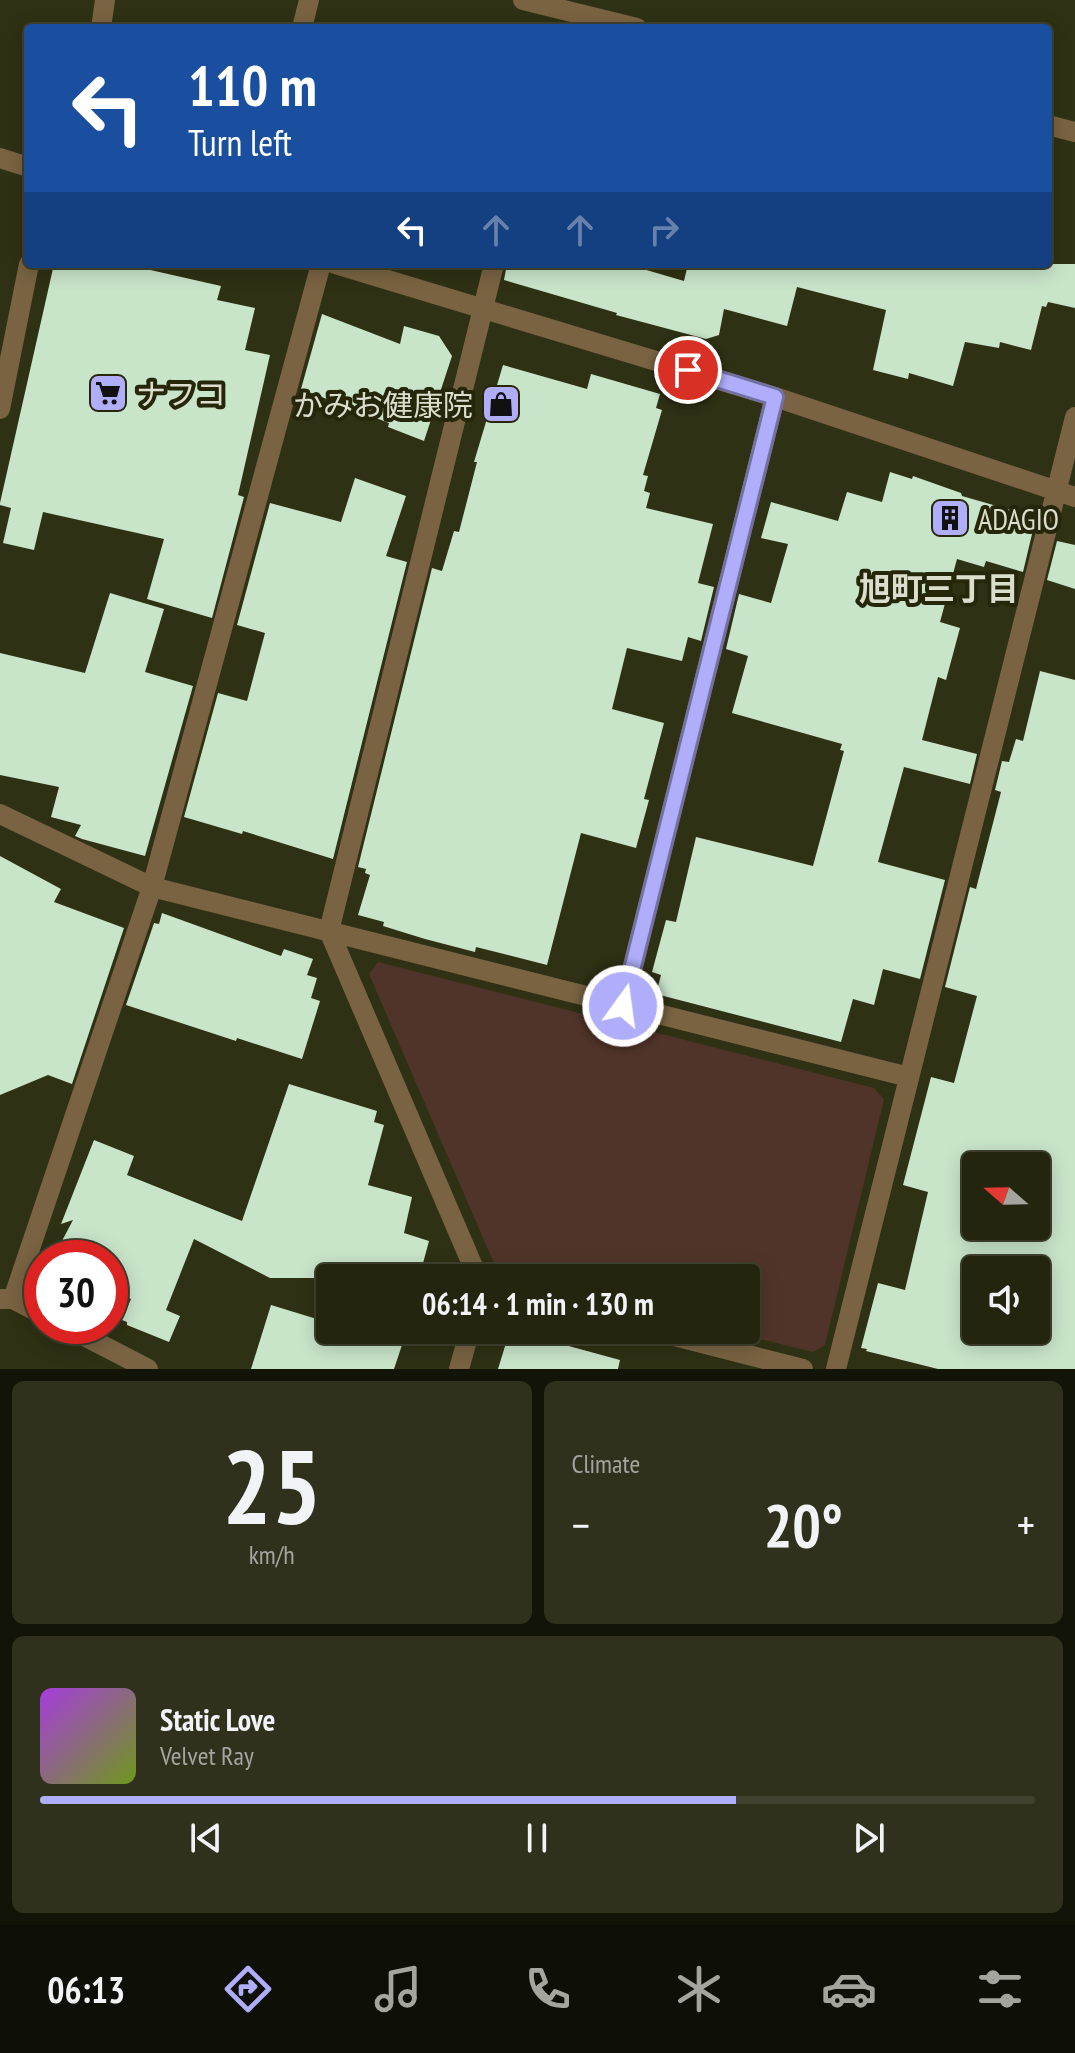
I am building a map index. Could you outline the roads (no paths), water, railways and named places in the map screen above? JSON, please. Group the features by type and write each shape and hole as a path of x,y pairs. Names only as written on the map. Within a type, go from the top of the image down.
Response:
{"street":[{"path":"102,24 105,0"},
{"path":"303,24 309,0"},
{"path":"523,0 556,12 617,24"},
{"path":"1052,126 1075,132"},
{"path":"0,158 24,166"},
{"path":"0,409 28,268"},
{"path":"7,1299 152,887 320,268"},
{"path":"348,268 775,397 1066,494"},
{"path":"472,1264 329,931 493,268"},
{"path":"623,1006 775,397"},
{"path":"836,1369 909,1077 1066,494 1075,417"},
{"path":"0,814 152,887 909,1077"},
{"path":"100,1344 148,1369"},
{"path":"459,1369 466,1344"},
{"path":"706,1344 803,1369"}],"place":[{"name":"ナフコ","path":"108,393"},
{"name":"かみお健康院","path":"501,404"},
{"name":"ADAGIO","path":"950,518"}],"district":[{"name":"旭町三丁目","path":"939,588"}]}
